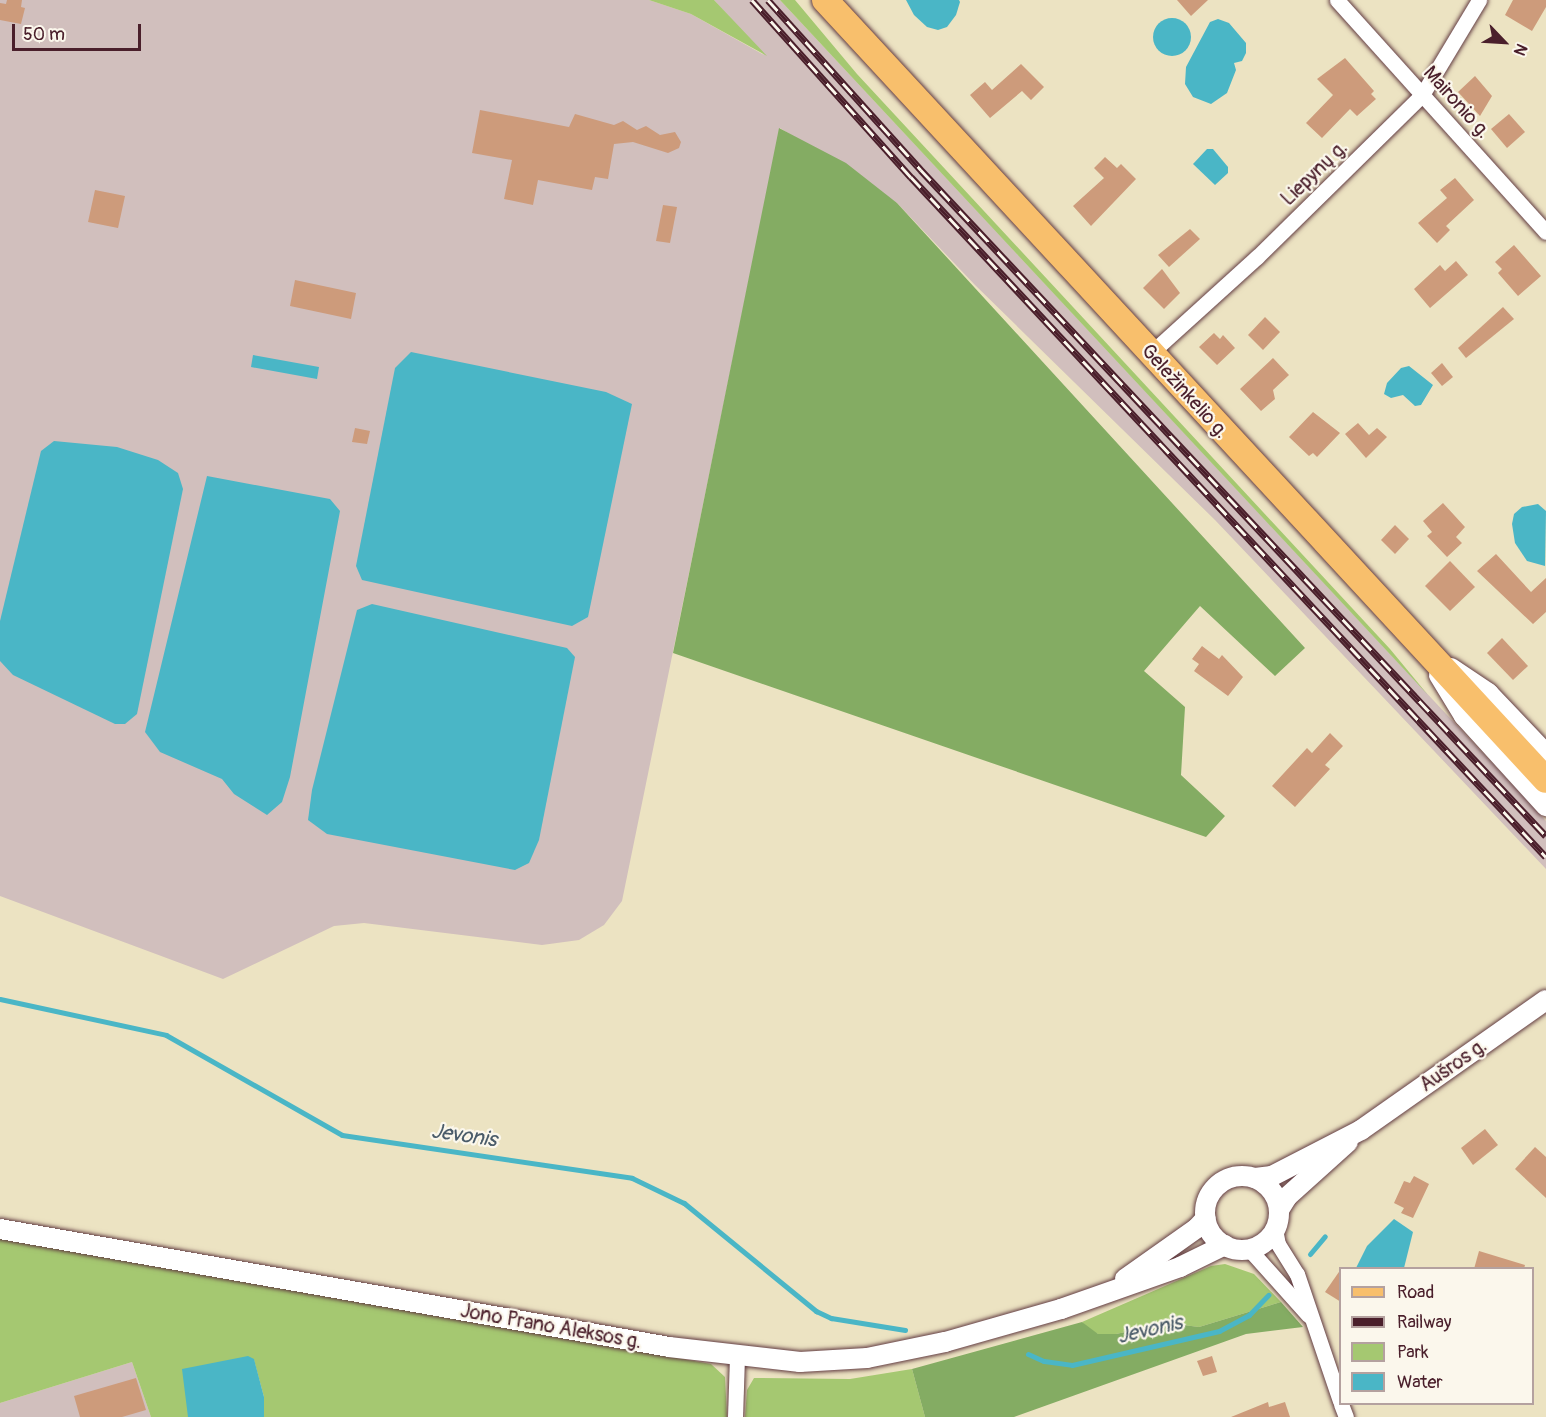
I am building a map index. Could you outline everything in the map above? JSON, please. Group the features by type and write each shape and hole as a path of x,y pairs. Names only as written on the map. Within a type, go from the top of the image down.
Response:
{"main road":[{"name":"Geležinkelio g.","path":"825,0 1546,780"}],"street":[{"name":"Maironio g.","path":"1336,0 1546,232"},
{"name":"Liepynų g.","path":"1151,353 1257,257 1422,95 1479,0"},
{"path":"1424,650 1488,693 1546,754"},
{"path":"1424,650 1464,716 1546,806"},
{"name":"Aušros g.","path":"1279,1210 1287,1197 1361,1130 1546,1000"},
{"name":"Aušros g.","path":"1255,1179 1272,1176 1361,1130"},
{"path":"1234,1177 1255,1179 1272,1191 1279,1210 1275,1229 1264,1242 1249,1249 1224,1245 1212,1234 1206,1218 1208,1201 1217,1186 1234,1177"},
{"name":"Jono Prano Aleksos g.","path":"1100,1295 1167,1251 1206,1218"},
{"name":"Jono Prano Aleksos g.","path":"0,1229 737,1357 800,1362 901,1352 1100,1295 1180,1267 1224,1245"},
{"path":"1275,1229 1312,1320 1339,1396"},
{"path":"1249,1249 1312,1320"},
{"path":"735,1417 737,1357"}],"shaded area":[{"path":"0,0 649,0 691,14 764,55 714,0 780,0 1546,821 1546,869 1215,520 975,285 897,203 780,128 622,901 604,925 579,940 542,945 364,923 334,926 223,979 0,896"},
{"path":"132,1362 151,1417 0,1417 0,1403"}],"green space":[{"path":"649,0 714,0 767,56 691,14"},
{"path":"780,0 795,0 857,74 1390,649 1428,695"},
{"path":"779,128 846,163 897,203 1305,648 1275,676 1200,606 1144,671 1185,707 1181,775 1225,816 1206,837 673,653"},
{"path":"0,1238 711,1364 725,1377 727,1417 264,1417 264,1397 254,1360 188,1417 151,1417 132,1362 0,1403"},
{"path":"1225,1264 1254,1274 1281,1302 1199,1327 1168,1323 1116,1334 1098,1334 1090,1331 1082,1322 1211,1266"},
{"path":"1281,1302 1303,1327 1246,1334 1014,1417 925,1417 912,1369 1082,1322 1098,1334 1116,1334 1168,1323 1199,1327"},
{"path":"912,1369 925,1417 745,1417 747,1390 754,1378 850,1379"}],"water":[{"path":"906,0 959,0 960,2 956,15 947,27 938,30 927,27 914,15"},
{"path":"1172,18 1179,19 1185,24 1190,30 1190,44 1185,50 1179,55 1172,56 1165,55 1159,50 1154,44 1153,37 1154,30 1159,24 1165,19"},
{"path":"1218,19 1229,23 1246,43 1246,53 1242,61 1234,63 1236,70 1227,93 1211,104 1193,97 1185,84 1186,67 1210,22"},
{"path":"1207,149 1213,149 1228,167 1228,173 1215,185 1193,164"},
{"path":"411,352 606,392 632,404 588,617 572,626 362,580 356,566 395,368"},
{"path":"253,355 319,367 317,379 251,367"},
{"path":"1409,366 1433,385 1421,405 1415,406 1403,395 1391,398 1384,394 1387,383 1401,368"},
{"path":"54,441 117,447 158,460 178,473 183,489 137,714 125,724 115,724 13,675 0,661 0,621 41,451"},
{"path":"207,476 330,499 340,511 290,777 282,802 267,815 234,794 222,779 160,752 145,732"},
{"path":"1538,504 1546,511 1545,566 1527,561 1515,543 1512,524 1514,514 1522,507"},
{"path":"372,604 567,648 575,657 539,840 529,863 515,870 327,834 308,820 312,790 357,610"},
{"path":"1394,1219 1413,1232 1404,1267 1356,1267 1367,1246"},
{"path":"248,1356 254,1359 264,1397 264,1417 188,1417 182,1369"}],"building":[{"path":"7,0 22,0 21,7 25,8 21,24 0,20 0,3 6,4"},
{"path":"1177,0 1208,0 1191,16"},
{"path":"1513,0 1546,0 1546,7 1532,31 1505,15"},
{"path":"1345,58 1374,91 1371,94 1376,99 1357,116 1350,109 1322,138 1306,123 1333,95 1317,79"},
{"path":"1021,64 1044,87 1031,100 1022,91 990,118 970,95 985,82 992,90"},
{"path":"1475,76 1492,96 1480,116 1458,92"},
{"path":"480,110 569,127 575,114 614,125 623,121 637,130 646,126 660,135 675,132 681,142 679,148 668,153 633,142 614,144 608,179 595,177 592,190 538,180 533,205 504,199 512,160 472,153"},
{"path":"1509,114 1525,132 1507,148 1491,129"},
{"path":"1105,157 1117,168 1121,164 1136,179 1091,226 1073,206 1104,178 1094,168"},
{"path":"1455,178 1474,200 1446,226 1450,230 1437,243 1418,223 1447,198 1440,190"},
{"path":"95,190 125,196 118,228 88,222"},
{"path":"663,205 677,207 670,243 656,241"},
{"path":"1190,229 1200,239 1169,267 1158,255"},
{"path":"1514,245 1541,276 1518,296 1498,273 1502,269 1495,262"},
{"path":"1456,261 1468,275 1430,308 1414,289 1440,265 1445,271"},
{"path":"1162,269 1180,293 1164,309 1143,288"},
{"path":"295,280 356,293 351,319 290,306"},
{"path":"1503,307 1514,319 1466,358 1458,348"},
{"path":"1265,317 1280,332 1263,350 1248,335"},
{"path":"1214,333 1220,339 1223,335 1235,348 1217,365 1199,347"},
{"path":"1273,358 1289,375 1273,390 1275,399 1261,411 1240,389"},
{"path":"1442,363 1453,377 1442,386 1431,373"},
{"path":"1313,412 1340,433 1317,457 1313,453 1309,456 1289,437"},
{"path":"1358,423 1369,435 1377,428 1387,437 1366,458 1345,434"},
{"path":"355,428 370,431 367,444 352,442"},
{"path":"1443,503 1465,527 1456,537 1462,543 1447,557 1427,536 1432,532 1423,521"},
{"path":"1395,525 1409,539 1395,554 1381,540"},
{"path":"1496,554 1531,592 1546,578 1546,612 1533,624 1477,571"},
{"path":"1450,561 1475,587 1450,611 1425,586"},
{"path":"1502,638 1528,666 1513,680 1487,653"},
{"path":"1202,646 1219,659 1222,655 1243,677 1228,696 1194,671 1199,664 1192,659"},
{"path":"1330,733 1343,746 1325,765 1330,769 1295,807 1272,786 1307,748 1312,753"},
{"path":"1485,1129 1498,1145 1473,1165 1461,1148"},
{"path":"1535,1147 1546,1157 1546,1198 1515,1169"},
{"path":"1414,1176 1429,1184 1413,1218 1401,1213 1404,1208 1394,1203 1404,1181 1410,1183"},
{"path":"1479,1251 1525,1265 1524,1267 1475,1267"},
{"path":"1339,1272 1339,1301 1325,1292"},
{"path":"1212,1356 1217,1372 1203,1376 1197,1361"},
{"path":"136,1378 146,1410 122,1417 80,1417 74,1396"},
{"path":"1268,1402 1269,1407 1285,1402 1290,1417 1231,1417"}],"waterway":[{"name":"Jevonis","path":"0,999 166,1035 342,1135 632,1178 684,1203 816,1311 831,1318 905,1330"},
{"name":"Jevonis","path":"1310,1254 1325,1236"},
{"name":"Jevonis","path":"1028,1354 1044,1361 1072,1365 1219,1331 1249,1315 1268,1295"}],"railway":[{"path":"752,0 911,177 1546,857"},
{"path":"768,0 921,170 1546,836"}]}
